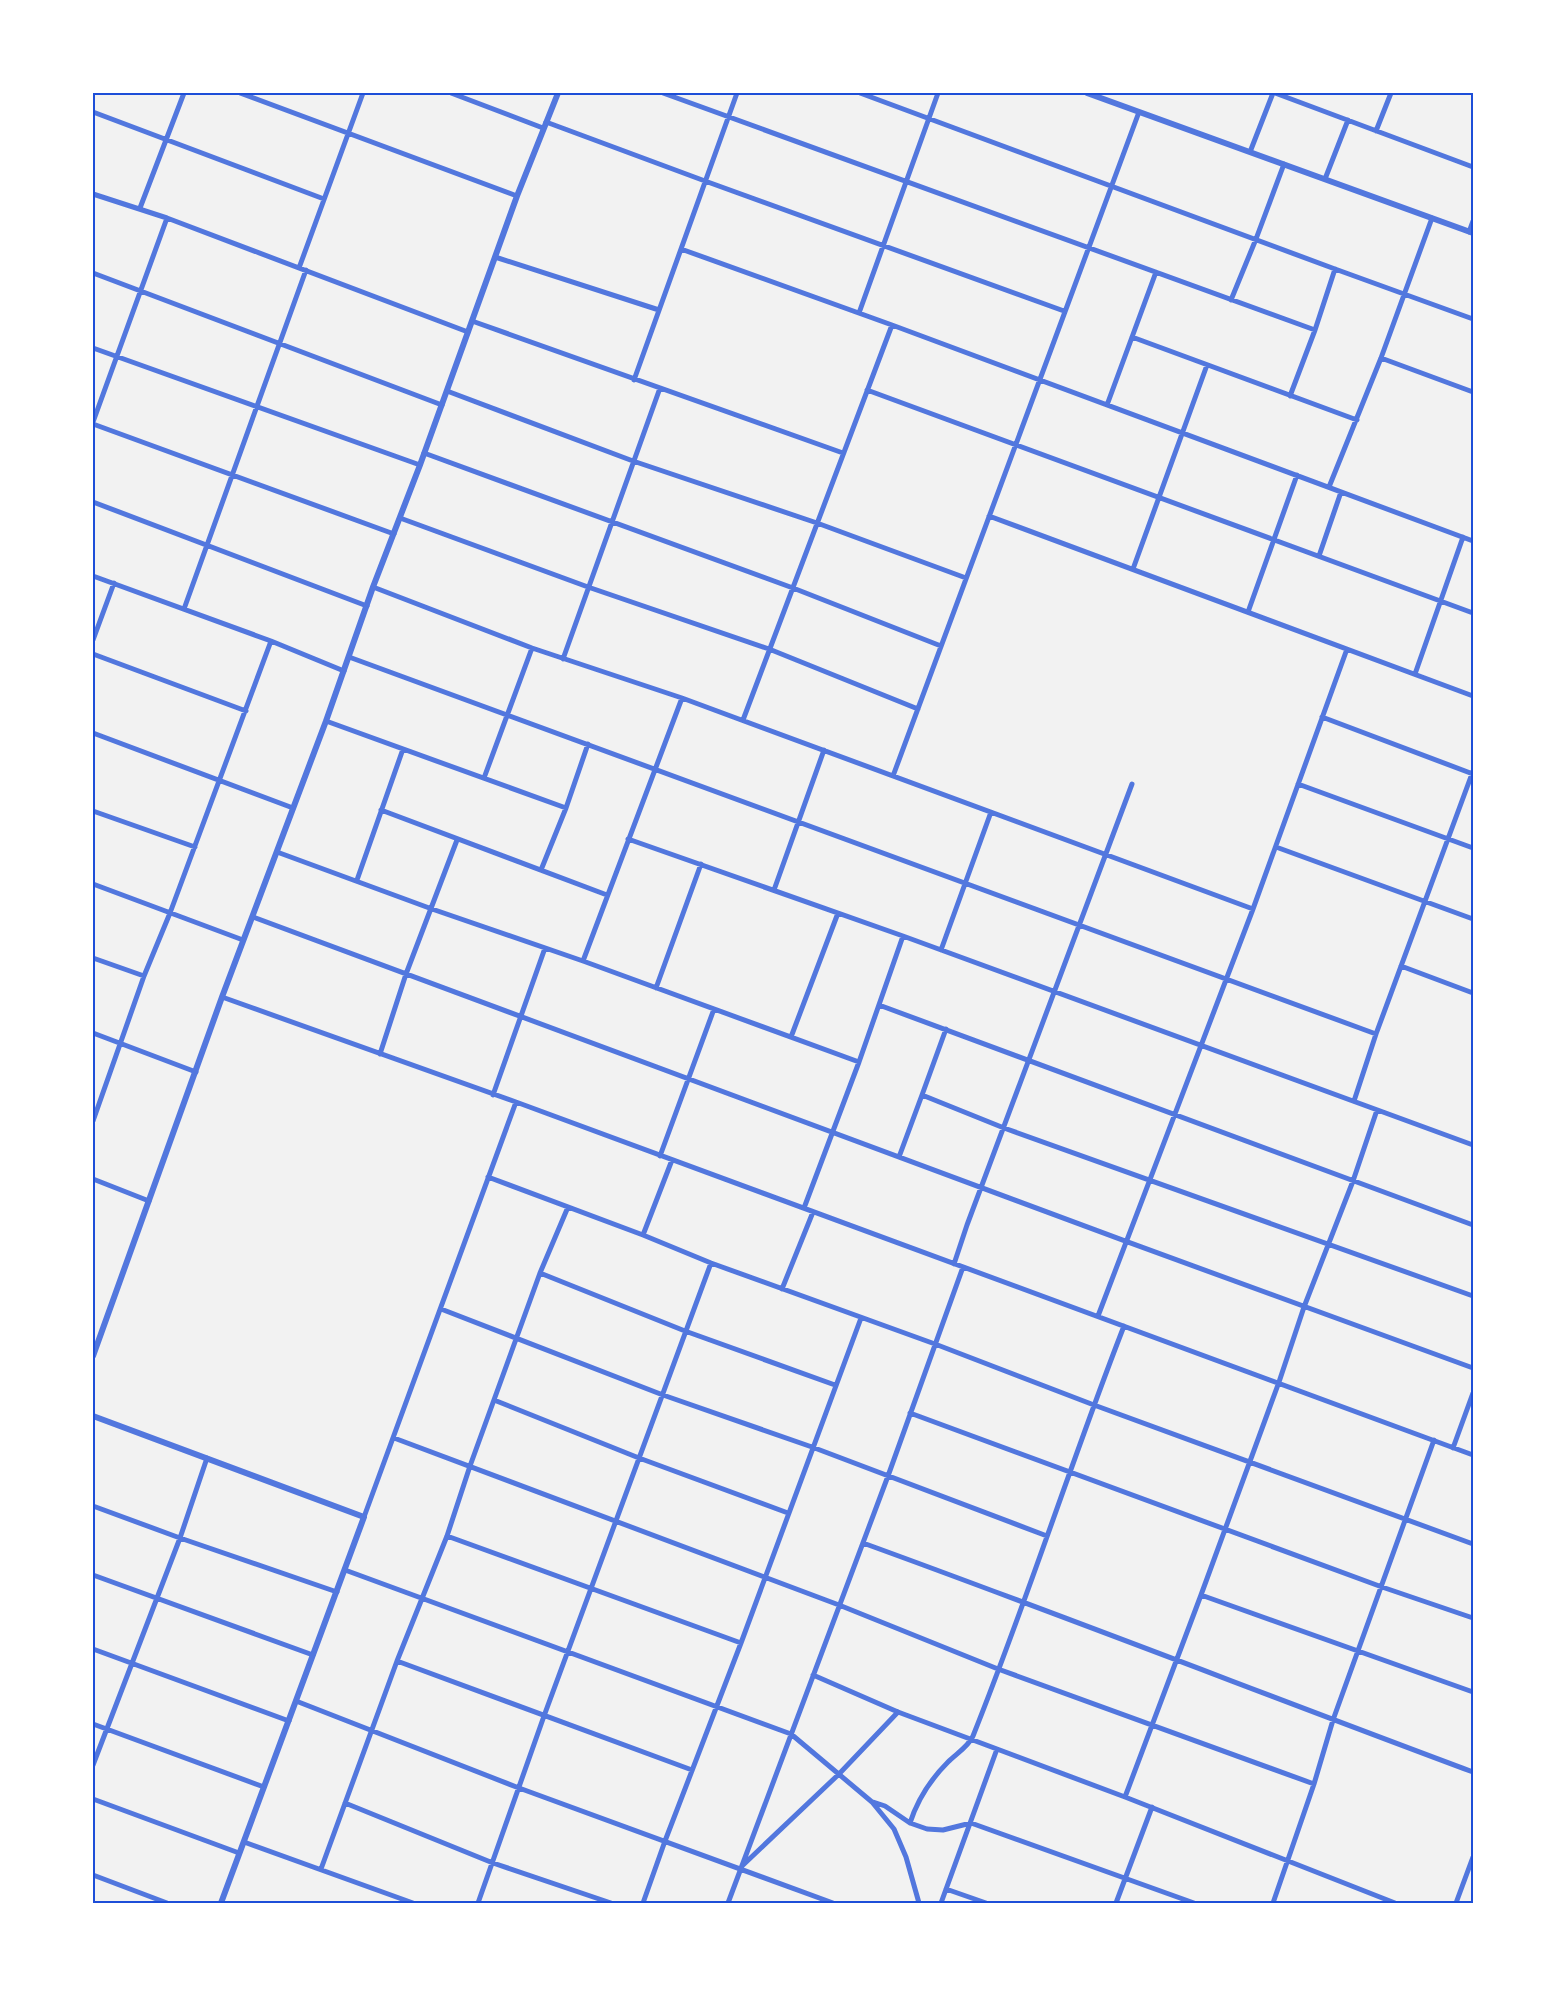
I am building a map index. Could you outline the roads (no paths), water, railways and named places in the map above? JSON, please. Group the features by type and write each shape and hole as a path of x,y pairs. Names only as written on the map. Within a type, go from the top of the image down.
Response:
{"street":[{"path":"140,208 184,93"},
{"path":"240,93 518,196"},
{"path":"299,267 363,93"},
{"path":"451,93 1064,311"},
{"path":"93,1356 222,997 326,721 495,257 558,93"},
{"path":"663,93 1315,330"},
{"path":"634,380 737,93"},
{"path":"860,93 1473,319"},
{"path":"859,313 938,93"},
{"path":"1087,93 1106,96 1139,112 1471,233 1473,221"},
{"path":"1250,152 1274,93 1473,167"},
{"path":"1376,131 1391,93"},
{"path":"93,112 324,199"},
{"path":"893,776 1139,112"},
{"path":"1325,179 1348,120"},
{"path":"1231,300 1284,164"},
{"path":"93,194 140,208 468,332"},
{"path":"166,218 93,423 394,534"},
{"path":"1329,487 1381,358 1432,218"},
{"path":"681,249 1473,541"},
{"path":"495,257 659,310"},
{"path":"1290,396 1335,269"},
{"path":"184,609 306,270"},
{"path":"1107,405 1156,272"},
{"path":"93,273 442,405"},
{"path":"472,321 843,453"},
{"path":"743,720 892,325"},
{"path":"1132,337 1357,420"},
{"path":"93,348 420,465"},
{"path":"1381,358 1473,392"},
{"path":"1133,569 1207,365"},
{"path":"563,659 660,388"},
{"path":"867,390 1473,613"},
{"path":"447,391 633,461 817,523 966,578"},
{"path":"424,453 793,588 941,646"},
{"path":"1248,612 1297,475"},
{"path":"1319,556 1341,492"},
{"path":"93,502 367,606"},
{"path":"989,516 1473,696"},
{"path":"400,518 588,587 769,649 918,709"},
{"path":"1415,674 1463,537"},
{"path":"93,576 270,640 344,671"},
{"path":"93,640 114,583"},
{"path":"374,587 532,648 743,720 1253,909"},
{"path":"93,1121 95,1108 122,1043 144,976 246,711 270,640"},
{"path":"484,778 532,648"},
{"path":"1098,1316 1227,979 1347,649"},
{"path":"93,654 246,711"},
{"path":"349,657 1376,1034"},
{"path":"583,961 682,698"},
{"path":"1322,717 1473,773 1376,1034 1354,1101"},
{"path":"326,721 566,808"},
{"path":"93,733 293,808"},
{"path":"541,870 588,744"},
{"path":"357,880 403,749"},
{"path":"774,890 824,750"},
{"path":"954,1264 1132,784"},
{"path":"1298,784 1473,848"},
{"path":"381,810 607,895"},
{"path":"93,811 195,847"},
{"path":"941,950 991,812"},
{"path":"628,838 1055,991 1473,1145"},
{"path":"380,1054 406,974 457,840"},
{"path":"1276,847 1473,919"},
{"path":"277,852 859,1062"},
{"path":"656,988 701,864"},
{"path":"93,885 243,940"},
{"path":"791,1037 838,913"},
{"path":"252,917 1126,1242 1473,1368"},
{"path":"804,1209 903,936"},
{"path":"493,1095 545,948"},
{"path":"93,958 144,976"},
{"path":"1401,966 1473,993"},
{"path":"222,997 516,1102 1473,1455"},
{"path":"879,1005 1473,1225"},
{"path":"660,1156 714,1009"},
{"path":"899,1157 946,1029"},
{"path":"93,1033 196,1072"},
{"path":"922,1095 1004,1128 1473,1296"},
{"path":"221,1903 516,1102"},
{"path":"1125,1797 1279,1383 1304,1307 1353,1181 1377,1110"},
{"path":"643,1235 672,1160"},
{"path":"488,1177 711,1263 1473,1545"},
{"path":"93,1179 149,1201"},
{"path":"321,1869 397,1661 447,1536 540,1273 567,1207"},
{"path":"782,1289 813,1212"},
{"path":"478,1903 544,1716 711,1263"},
{"path":"728,1903 888,1476 963,1267"},
{"path":"540,1273 686,1331 835,1385"},
{"path":"441,1309 663,1395 812,1447 1047,1536"},
{"path":"643,1903 664,1841 717,1707 861,1318"},
{"path":"910,1823 922,1792 971,1740 1024,1602 1124,1326"},
{"path":"93,1330 101,1334"},
{"path":"1453,1448 1473,1393"},
{"path":"494,1400 639,1458 788,1513"},
{"path":"910,1413 1382,1587 1473,1618"},
{"path":"93,1416 364,1517"},
{"path":"393,1438 839,1605 998,1669 1314,1784"},
{"path":"1274,1903 1333,1720 1434,1440"},
{"path":"93,1765 180,1538 207,1458"},
{"path":"93,1506 337,1592"},
{"path":"447,1536 741,1643"},
{"path":"863,1543 1473,1772"},
{"path":"345,1569 791,1734 872,1802 894,1829 901,1841 919,1903"},
{"path":"93,1575 313,1655"},
{"path":"1201,1595 1473,1692"},
{"path":"93,1649 289,1721"},
{"path":"397,1661 692,1770"},
{"path":"813,1675 898,1712 1152,1807 1395,1903"},
{"path":"296,1701 519,1788 833,1903"},
{"path":"741,1868 839,1774 898,1712"},
{"path":"93,1724 264,1787"},
{"path":"941,1903 997,1749"},
{"path":"93,1799 239,1853"},
{"path":"872,1802 893,1810 910,1823 935,1831 970,1823 1194,1903"},
{"path":"345,1803 493,1863 611,1903"},
{"path":"1116,1903 1152,1807"},
{"path":"244,1842 321,1869 398,1901 412,1903"},
{"path":"1456,1903 1473,1857"},
{"path":"93,1875 167,1903"},
{"path":"946,1889 986,1903"}]}
